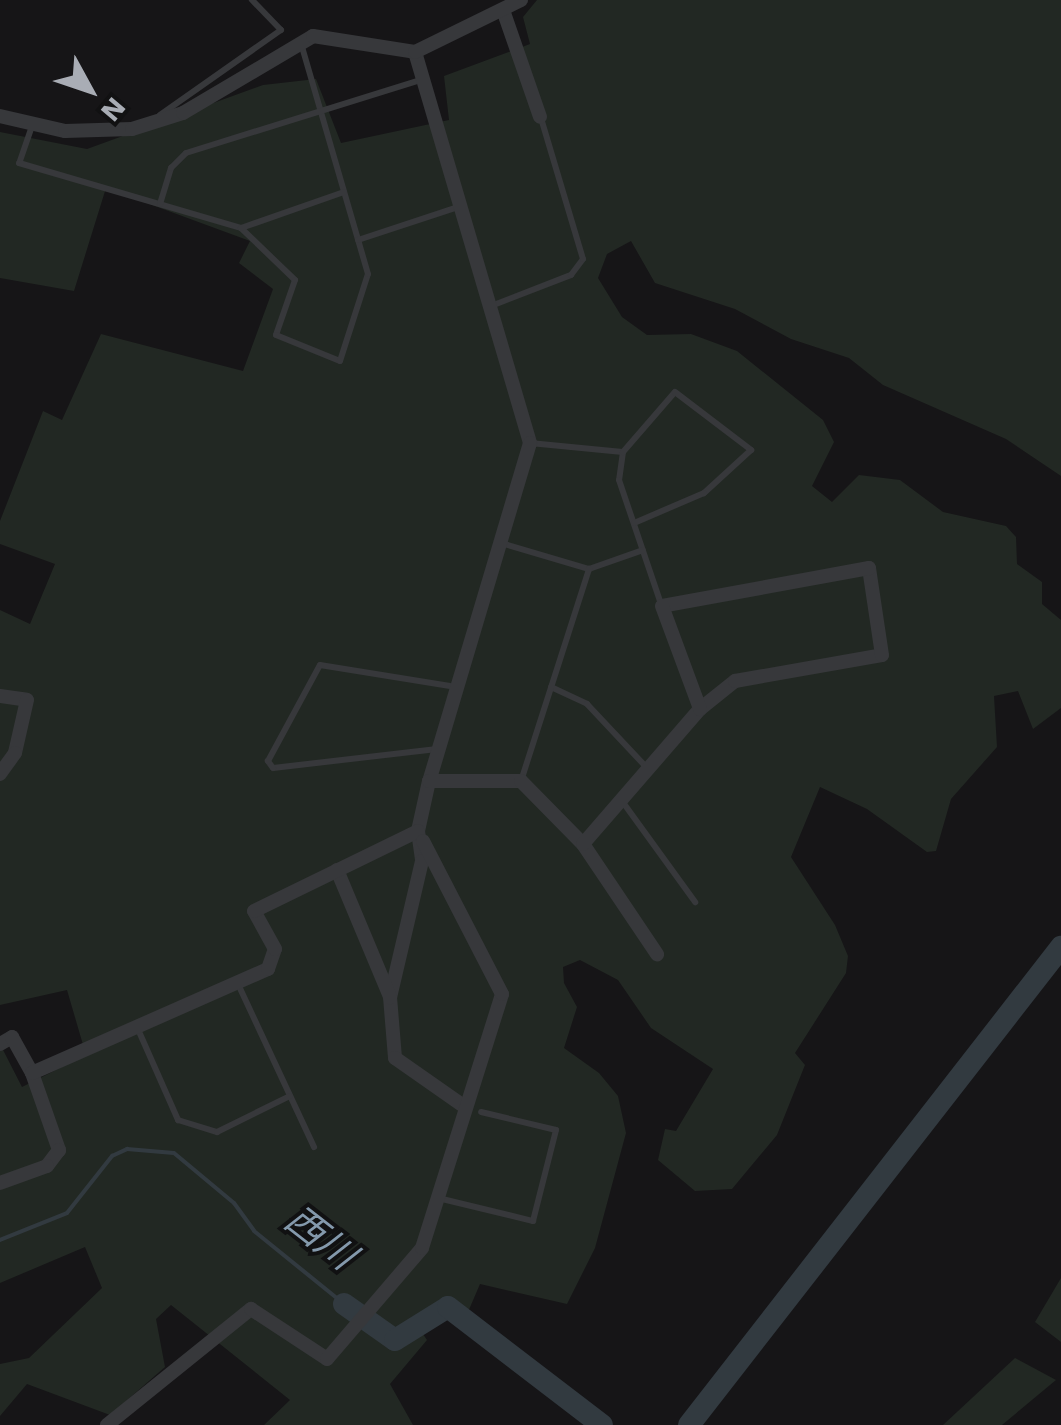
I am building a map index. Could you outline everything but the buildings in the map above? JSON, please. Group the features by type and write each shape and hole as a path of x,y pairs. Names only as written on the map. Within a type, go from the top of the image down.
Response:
{"street":[{"path":"0,116 101,134 147,124 216,95 300,43 332,36 414,52 521,0"},
{"path":"503,10 540,117"},
{"path":"414,52 530,443 429,781 418,831 422,861 390,998 394,1058 465,1107"},
{"path":"583,844 700,709 734,681 882,655 868,568 662,606 700,709"},
{"path":"0,696 27,700 15,753 0,774"},
{"path":"429,781 521,781 583,844 657,954"},
{"path":"32,1073 268,970 274,959 254,911 418,831"},
{"path":"108,1425 252,1309 327,1359 422,1248 502,994 418,831"},
{"path":"337,870 390,998"},
{"path":"0,1044 12,1037 32,1073 59,1150 47,1166 0,1183"}],"lane":[{"path":"147,124 281,30 252,0"},
{"path":"32,123 19,162 241,228 294,280 276,335 340,361 368,274 300,43"},
{"path":"160,204 171,168 186,152 422,80"},
{"path":"490,307 571,274 582,259 540,117"},
{"path":"241,228 344,192"},
{"path":"358,240 459,207"},
{"path":"634,523 704,493 750,450 675,392 623,452 620,480 634,523 662,606"},
{"path":"530,443 623,452"},
{"path":"500,542 589,569 643,550"},
{"path":"521,781 589,569"},
{"path":"438,749 273,768 268,760 320,664 457,687"},
{"path":"551,687 587,704 648,768"},
{"path":"622,800 695,902"},
{"path":"238,983 314,1147"},
{"path":"137,1027 178,1120 217,1132 290,1096"},
{"path":"437,1198 533,1221 556,1130 481,1112"}],"shaded area":[{"path":"537,0 1061,0 1061,476 1006,439 883,385 849,358 791,339 735,309 655,283 631,241 607,254 598,278 622,317 647,335 691,334 737,351 823,420 834,442 812,486 832,502 859,475 900,480 943,512 1006,526 1016,537 1017,564 1042,582 1042,604 1061,620 1061,708 1033,729 1018,691 994,696 997,747 951,799 936,851 927,852 867,809 820,787 791,857 835,925 848,956 846,973 795,1053 805,1065 777,1135 732,1189 695,1191 658,1160 665,1129 676,1131 713,1069 651,1028 618,980 580,960 563,967 564,983 577,1007 564,1048 599,1073 618,1096 626,1133 595,1248 567,1304 480,1284 462,1326 446,1313 421,1331 427,1340 390,1384 413,1425 264,1425 290,1400 171,1305 156,1319 165,1367 110,1415 27,1384 0,1416 0,1364 29,1358 102,1288 85,1247 0,1283 0,1044 22,1087 86,1055 67,990 0,1005 0,610 30,624 55,564 0,544 0,521 43,411 62,420 101,334 243,371 273,289 239,263 250,241 106,188 74,291 0,278 0,132 87,149 263,85 316,79 341,143 449,120 444,76 530,44 523,17"},
{"path":"1061,1278 1061,1342 1035,1322"},
{"path":"1015,1358 1056,1380 1002,1425 943,1425"}],"waterway":[{"name":"西川","path":"689,1425 1061,947"},
{"name":"西川","path":"0,1240 67,1213 112,1156 127,1149 174,1153 234,1203 254,1231 344,1304"},
{"name":"西川","path":"344,1304 395,1340 448,1307 602,1425"}]}
